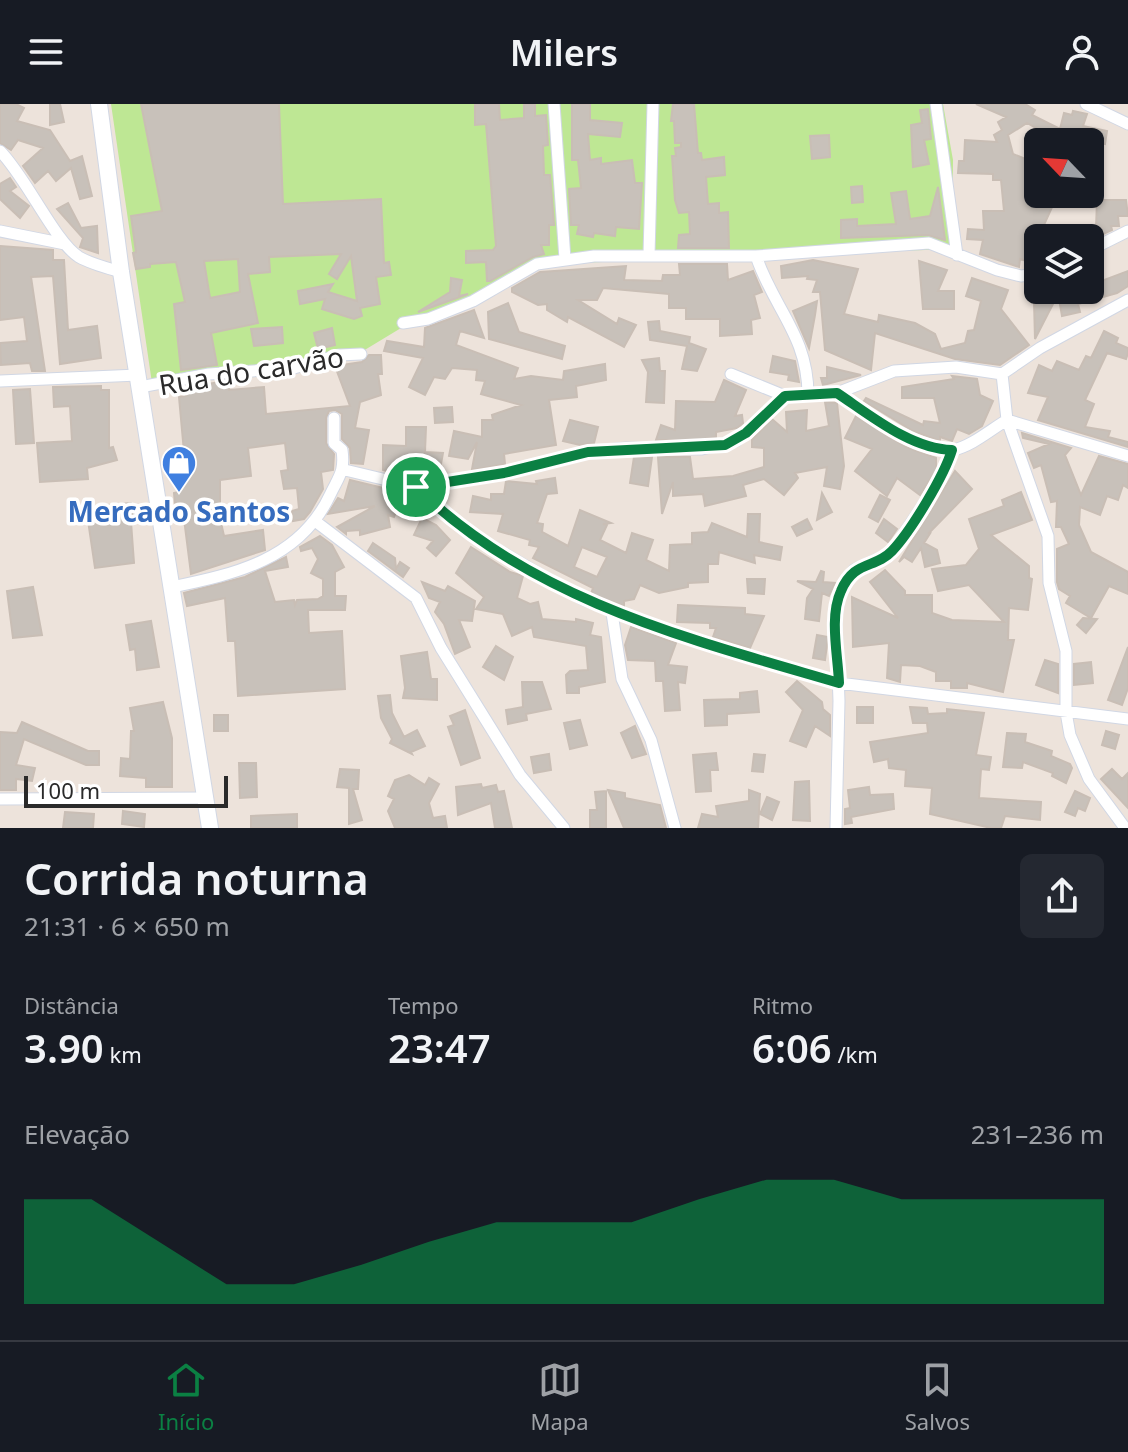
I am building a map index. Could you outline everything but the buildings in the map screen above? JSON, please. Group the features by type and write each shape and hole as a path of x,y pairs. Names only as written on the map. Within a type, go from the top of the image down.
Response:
{"main road":[{"path":"99,104 121,272 210,828"}],"street":[{"path":"554,104 565,259"},
{"path":"649,255 653,104"},
{"path":"936,104 957,255"},
{"path":"1086,104 1128,124"},
{"path":"0,151 31,188 65,244 77,255 121,272"},
{"path":"0,231 65,244"},
{"path":"1104,243 1128,231"},
{"path":"403,323 451,311 537,264 565,259 649,255 756,256 918,243 943,247 957,255 1024,276"},
{"path":"756,256 766,284 804,352 808,395"},
{"path":"731,374 785,396 837,393 894,371 956,367 1002,374 1040,348 1128,300"},
{"name":"Rua do carvão","path":"0,381 139,381 294,368 339,355 361,354"},
{"path":"1002,374 1007,420 1048,536 1049,583 1066,651 1066,712 1077,755 1089,779 1125,828"},
{"path":"837,393 890,429 938,450 952,450 1007,420 1128,456"},
{"path":"345,470 416,487 504,473 588,452 725,445 746,433 785,396"},
{"path":"172,587 230,575 260,563 283,550 315,521 345,470 342,450 334,443 334,418"},
{"path":"836,828 839,683 836,618 840,592 854,570 891,553 944,474 952,450"},
{"path":"416,487 467,532 612,613 839,683 1128,719"},
{"path":"315,521 416,598 441,648 520,775 564,828"},
{"path":"612,613 622,679 651,740 675,828"},
{"path":"0,799 205,798"}],"green space":[{"path":"111,104 943,104 953,160 952,249 549,264 465,307 406,325 363,351 152,383"}],"place":[{"name":"Mercado Santos","path":"179,494"}],"route":[{"path":"837,393 890,429 938,450 952,450 944,474 927,495 891,553 854,570 840,592 836,618 839,683 612,613 508,558 467,532 416,487 504,473 588,452 626,448 702,449 725,445 746,433 785,396 837,393"}]}
